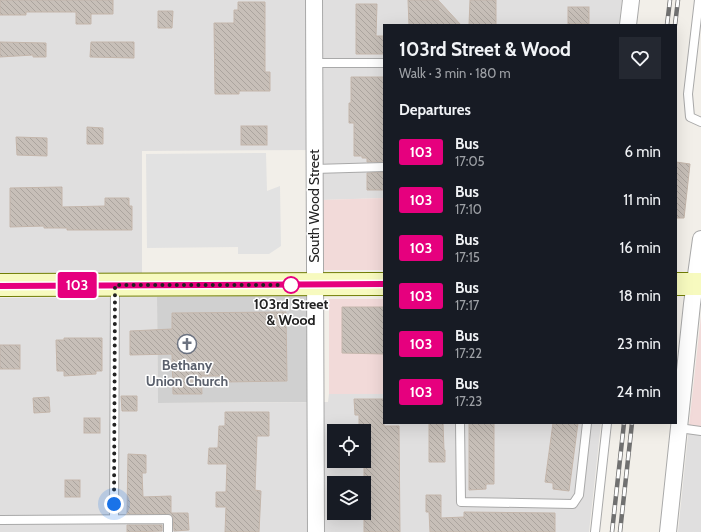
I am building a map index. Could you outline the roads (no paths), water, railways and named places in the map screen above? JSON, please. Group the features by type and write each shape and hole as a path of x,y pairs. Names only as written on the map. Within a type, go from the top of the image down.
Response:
{"main road":[{"path":"0,286 383,284"}],"street":[{"name":"South Wood Street","path":"314,0 316,532"},
{"path":"628,24 631,0"},
{"path":"668,532 679,428 690,284 701,239"}],"lane":[{"path":"699,0 688,94 690,117 701,122"},
{"path":"314,63 383,63"},
{"path":"314,169 383,167"},
{"path":"114,519 115,285"},
{"path":"460,424 461,502 573,504 579,495 587,424"},
{"path":"595,532 607,424"},
{"path":"679,428 701,431"},
{"path":"0,520 168,519 168,532"}],"railway":[{"path":"667,24 670,0"},
{"path":"675,24 678,0"},
{"path":"612,532 624,424"},
{"path":"620,532 632,424"}],"place":[{"name":"103rd Street & Wood","path":"291,285"},
{"name":"Bethany Union Church","path":"187,344"}]}
